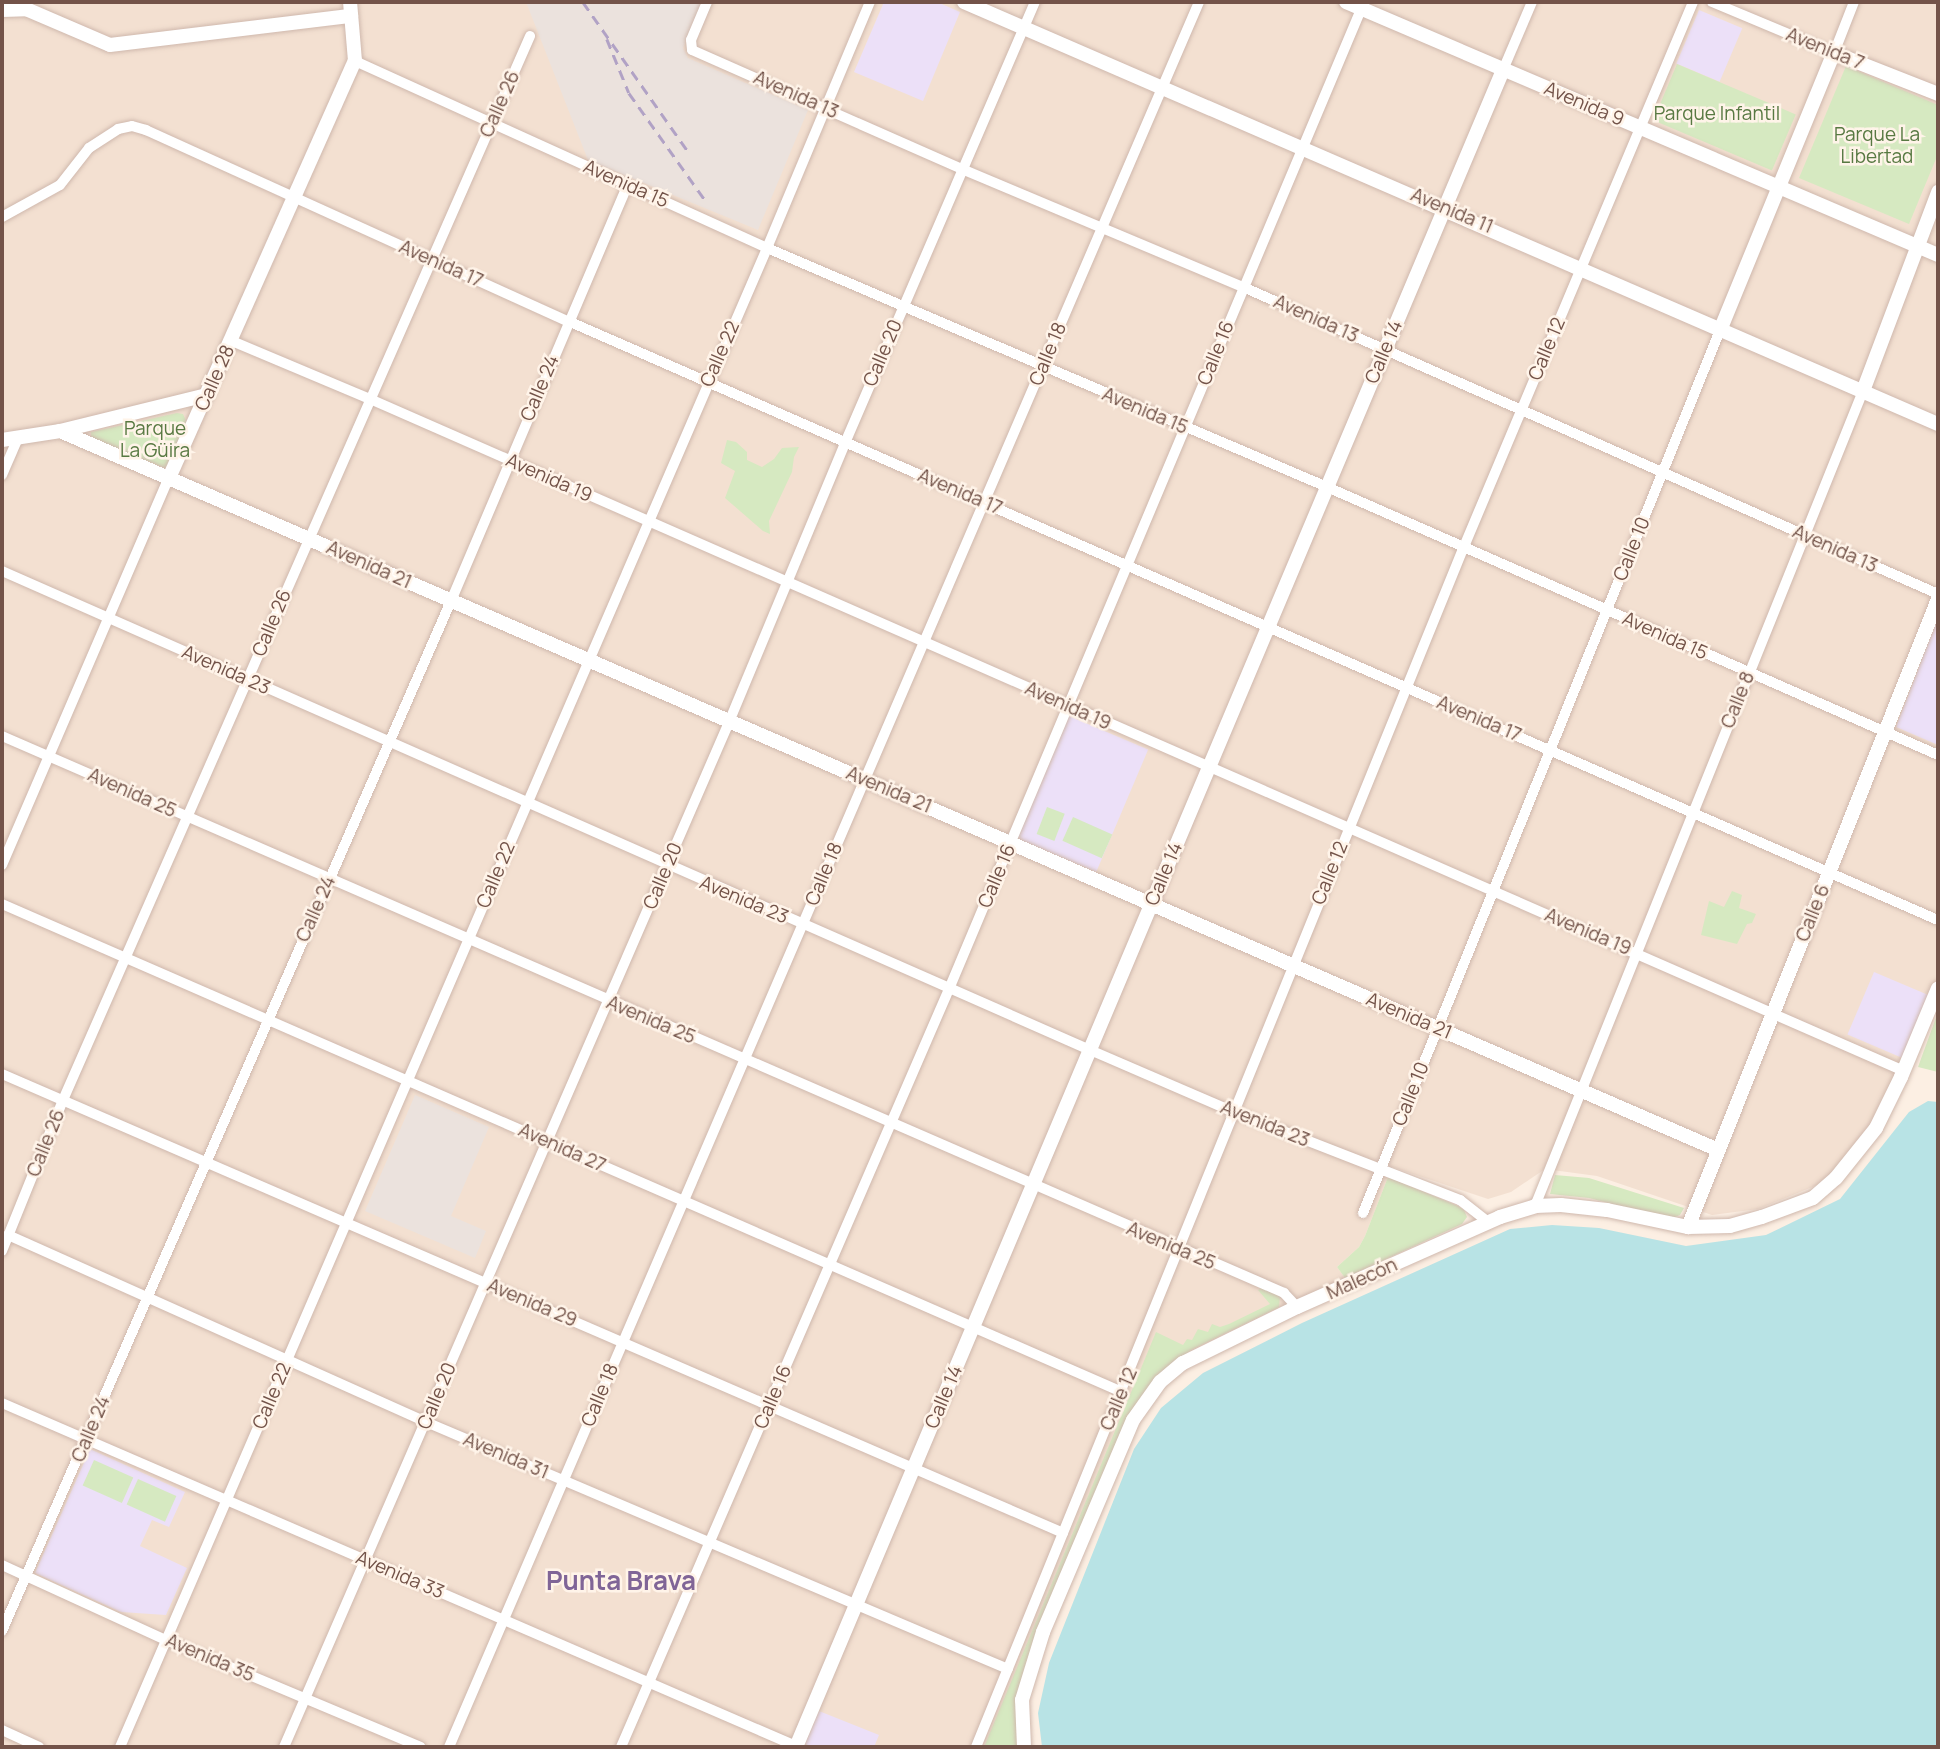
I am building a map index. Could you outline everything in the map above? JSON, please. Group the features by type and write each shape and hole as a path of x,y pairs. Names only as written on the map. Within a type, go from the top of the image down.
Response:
{"main road":[{"name":"Avenida 11","path":"964,2 1445,208 1938,424"},
{"name":"Avenida 9","path":"1346,2 1363,5 1503,70 1779,185 1938,255"},
{"path":"2,10 26,9 110,45 350,9"},
{"name":"Calle 28","path":"169,478 355,61 350,9"},
{"name":"Avenida 7","path":"1834,52 1938,94"},
{"name":"Calle 10","path":"1721,328 1834,52"},
{"name":"Calle 14","path":"797,1747 1503,70"},
{"name":"Calle 8","path":"1863,391 1938,192"},
{"path":"2,440 60,431 207,395"},
{"name":"Avenida 21","path":"60,431 1718,1150"},
{"name":"Calle 6","path":"1689,1227 1938,596"},
{"name":"Malecón","path":"1024,1747 1022,1700 1028,1672 1122,1442 1145,1400 1160,1382 1190,1358 1297,1307 1488,1222 1535,1206 1561,1205 1607,1210 1689,1227 1730,1226 1813,1198 1836,1178 1876,1128 1903,1074 1938,988"}],"street":[{"name":"Avenida 13","path":"707,2 691,40 692,50 1101,229 1244,287 1938,596"},
{"name":"Calle 22","path":"120,1747 767,248 870,2"},
{"name":"Calle 20","path":"284,1747 729,722 903,306 1035,2"},
{"name":"Calle 18","path":"449,1747 1199,2"},
{"name":"Calle 14","path":"1503,70 1532,2"},
{"name":"Calle 12","path":"976,1747 1463,548 1693,2"},
{"name":"Avenida 7","path":"1712,2 1834,52"},
{"name":"Calle 10","path":"1834,52 1854,2"},
{"name":"Calle 16","path":"621,1747 1011,844 1363,5"},
{"name":"Calle 26","path":"2,1251 63,1100 530,36"},
{"name":"Avenida 15","path":"355,61 767,248 1327,487 1938,755"},
{"name":"Avenida 17","path":"2,217 60,185 89,148 118,129 132,126 845,443 1269,625 1406,688 1938,920"},
{"name":"Calle 24","path":"2,1631 451,601 628,185"},
{"name":"Calle 10","path":"1363,1213 1721,328"},
{"name":"Avenida 19","path":"232,341 370,398 923,643 1349,827 1773,1013 1903,1074"},
{"name":"Calle 8","path":"1535,1206 1863,391"},
{"path":"2,475 18,438"},
{"name":"Calle 28","path":"2,865 169,478"},
{"name":"Avenida 23","path":"2,571 526,804 1090,1050 1234,1112 1460,1200 1488,1222"},
{"name":"Avenida 25","path":"2,736 890,1125 1284,1293 1297,1307"},
{"name":"Avenida 27","path":"2,904 1122,1392"},
{"name":"Avenida 29","path":"2,1074 1063,1533"},
{"name":"Avenida 31","path":"8,1235 426,1422 710,1545 1008,1669"},
{"name":"Avenida 33","path":"2,1403 797,1747"},
{"name":"Avenida 35","path":"2,1565 166,1640 420,1747"},
{"path":"2,1730 39,1747"}],"shaded area":[{"path":"2,2 1938,2 1938,1000 1883,1125 1822,1183 1758,1209 1712,1215 1597,1176 1545,1169 1511,1192 1488,1199 1392,1167 1359,1247 1337,1267 1345,1278 1190,1358 1145,1400 1028,1672 1024,1747 2,1747"},
{"path":"526,2 702,2 683,48 688,58 808,110 758,230 588,160"},
{"path":"884,2 937,2 960,12 923,101 854,72"},
{"path":"1699,10 1742,28 1720,82 1676,63"},
{"path":"1938,618 1938,745 1896,727"},
{"path":"1069,716 1148,750 1096,872 1017,838"},
{"path":"1874,972 1928,995 1902,1058 1847,1035"},
{"path":"415,1095 489,1127 451,1216 486,1231 475,1258 365,1211"},
{"path":"90,1449 185,1492 169,1527 152,1520 140,1546 187,1568 166,1615 121,1612 35,1573"},
{"path":"819,1711 879,1735 874,1747 814,1747 805,1744"}],"green space":[{"name":"Parque Infantil","path":"1677,64 1796,114 1772,171 1653,120"},
{"name":"Parque La Libertad","path":"1846,66 1938,105 1938,154 1909,224 1799,178"},
{"name":"Parque La Güira","path":"177,413 183,414 187,423 167,469 91,438 91,432"},
{"path":"727,440 736,442 747,452 747,460 762,467 774,459 782,448 799,447 794,457 792,472 769,521 770,534 725,498 735,471 721,463"},
{"path":"1047,807 1065,814 1054,841 1037,834"},
{"path":"1073,817 1112,834 1102,858 1062,841"},
{"path":"1732,891 1742,895 1739,908 1756,914 1752,923 1747,924 1737,944 1701,935 1709,901 1724,907"},
{"path":"1938,1012 1938,1072 1918,1067"},
{"path":"1555,1175 1589,1178 1684,1208 1680,1215 1670,1219 1589,1198 1550,1194"},
{"path":"1388,1177 1458,1206 1464,1210 1467,1217 1462,1224 1345,1278 1337,1267 1359,1247"},
{"path":"1262,1287 1280,1296 1279,1307 1191,1350 1152,1383 1132,1410 1026,1663 1017,1696 1017,1747 984,1747 1156,1332 1183,1345 1187,1339 1192,1340 1198,1329 1208,1332 1212,1324 1220,1327 1229,1324 1270,1304 1258,1290"},
{"path":"94,1460 133,1477 122,1503 83,1486"},
{"path":"138,1479 176,1496 165,1522 127,1505"}],"water":[{"path":"1928,1101 1938,1102 1938,1747 1042,1747 1038,1713 1049,1663 1134,1449 1161,1408 1203,1373 1302,1323 1510,1229 1552,1225 1599,1228 1686,1246 1766,1235 1840,1199 1909,1112"}],"railway":[{"path":"583,2 687,150"},
{"path":"607,39 629,93 705,200"}],"district":[{"name":"Punta Brava","path":"621,1581"}]}
